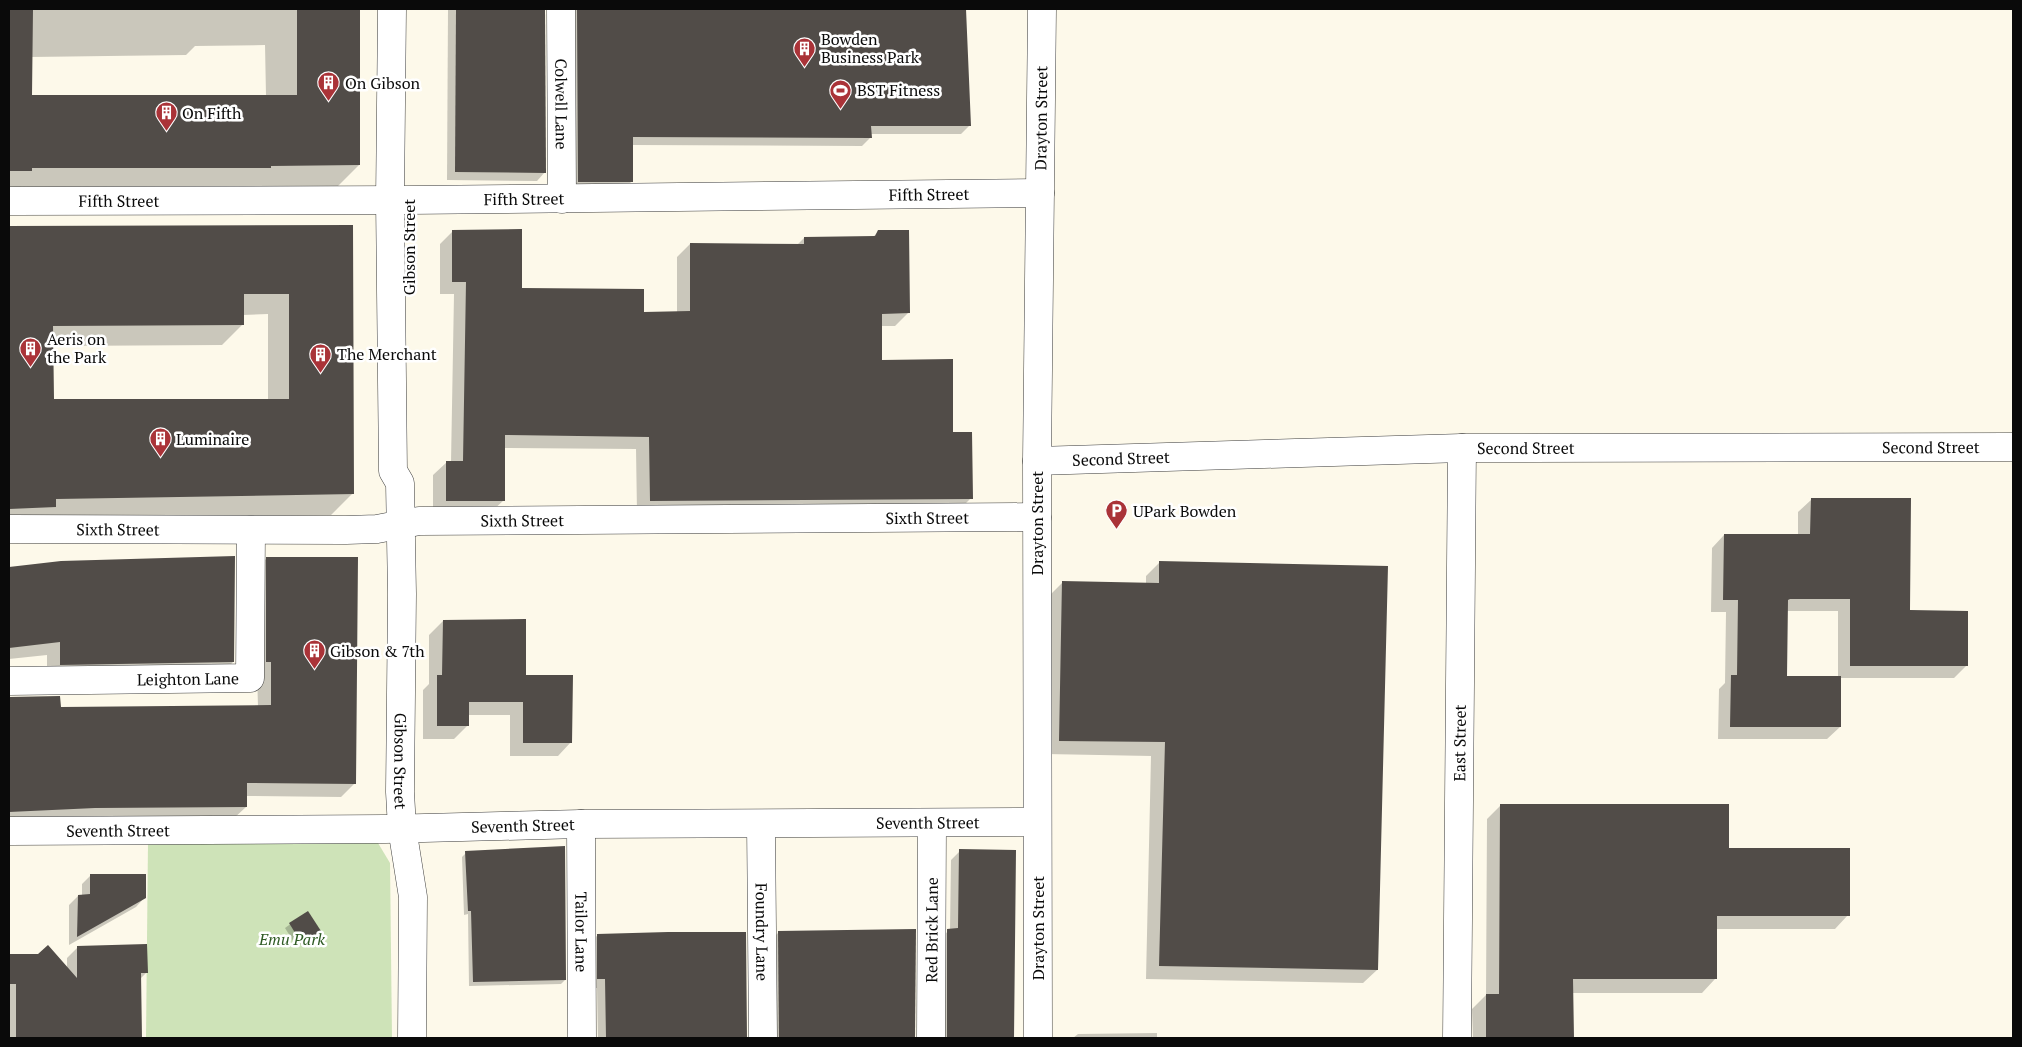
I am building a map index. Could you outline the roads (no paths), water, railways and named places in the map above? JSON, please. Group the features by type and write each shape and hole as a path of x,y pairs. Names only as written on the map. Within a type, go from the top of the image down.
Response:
{"street":[{"name":"Gibson Street","path":"392,9 410,467 400,483 402,594 400,792 402,828 413,897 412,1038"},
{"name":"Gibson Street","path":"399,200 411,9"},
{"name":"Colwell Lane","path":"561,9 562,199"},
{"name":"Drayton Street","path":"1038,1038 1037,461 1042,9"},
{"name":"Fifth Street","path":"9,201 562,199 1040,193"},
{"name":"Second Street","path":"1037,461 1462,448 2013,446"},
{"name":"East Street","path":"1457,1038 1462,448"},
{"name":"Sixth Street","path":"9,528 346,530 377,529 419,521 1037,517"},
{"name":"Leighton Lane","path":"9,680 250,678 251,530"},
{"name":"Seventh Street","path":"9,831 402,828 582,824 932,824 1037,822"},
{"name":"Tailor Lane","path":"582,824 582,1038"},
{"name":"Foundry Lane","path":"761,824 763,1038"},
{"name":"Red Brick Lane","path":"931,1038 932,824"}],"place":[{"name":"Bowden Business Park","path":"805,67"},
{"name":"On Gibson","path":"329,102"},
{"name":"BST Fitness","path":"841,109"},
{"name":"On Fifth","path":"166,132"},
{"name":"Aeris on the Park","path":"31,367"},
{"name":"The Merchant","path":"321,373"},
{"name":"Luminaire","path":"160,458"},
{"name":"UPark Bowden","path":"1117,530"},
{"name":"Gibson & 7th","path":"314,670"}],"park label":[{"name":"Emu Park","path":"292,939"}]}
